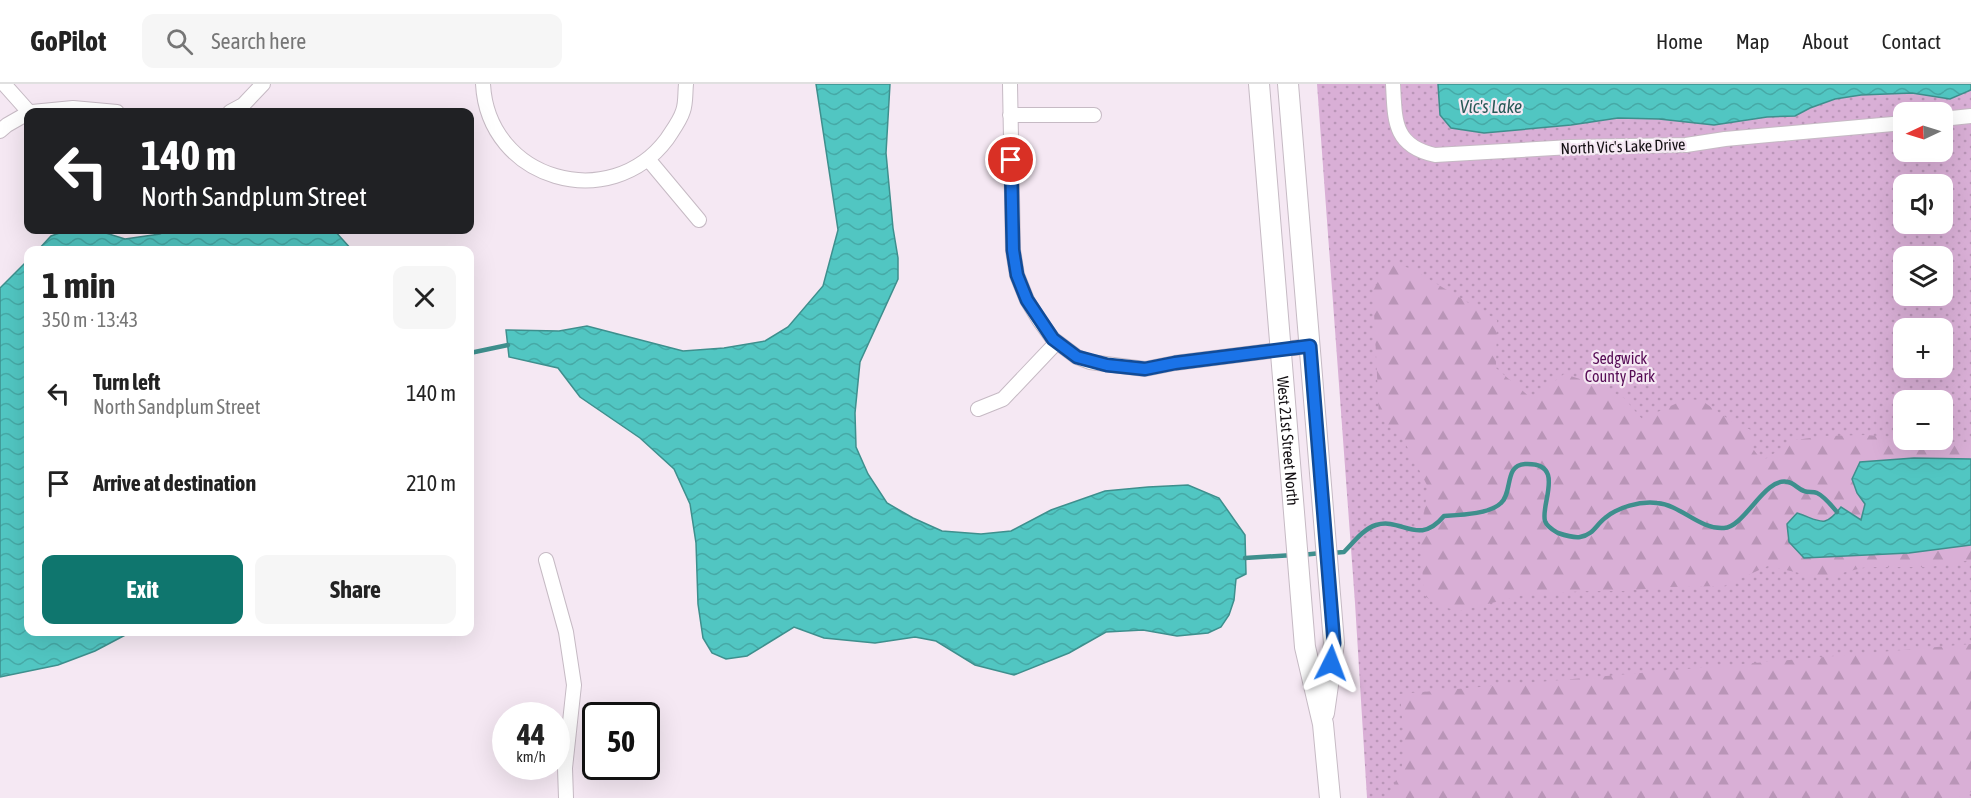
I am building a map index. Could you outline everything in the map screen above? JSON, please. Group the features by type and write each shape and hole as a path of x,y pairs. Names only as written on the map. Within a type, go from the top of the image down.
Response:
{"main road":[{"name":"West 21st Street North","path":"1259,84 1305,647 1323,724 1330,798"},
{"name":"West 21st Street North","path":"1288,84 1334,643 1323,724"}],"street":[{"path":"4,84 26,108"},
{"path":"237,108 263,84"},
{"path":"483,84 488,112 501,139 518,156 543,173 574,180 606,179 633,170 657,152 683,111 686,84"},
{"path":"1010,84 1013,250 1017,275 1027,300 1053,339 1077,357 1090,362 1145,369 1175,363 1310,346"},
{"name":"North Vic's Lake Drive","path":"1394,84 1396,123 1401,136 1410,146 1421,152 1435,155 1571,147 1686,145 1725,139 1893,124"},
{"path":"1010,115 1094,115"},
{"path":"0,131 24,116"},
{"path":"1953,118 1971,116"},
{"path":"648,159 699,220"},
{"path":"978,410 1003,399 1057,342"},
{"path":"546,560 566,632 574,685 565,768 566,798"}],"green space":[{"name":"Sedgwick County Park","path":"1317,84 1971,84 1971,798 1367,798"},
{"path":"1393,263 1412,269 1497,320 1496,368 1532,399 1564,374 1596,384 1624,398 1642,419 1686,399 1701,400 1731,421 1751,430 1751,446 1762,461 1795,440 1825,436 1866,435 1893,437 1893,450 1953,450 1953,443 1971,441 1971,560 1930,567 1866,567 1822,578 1768,566 1724,586 1524,595 1459,611 1436,605 1424,595 1420,538 1428,487 1403,439 1379,417 1373,291 1385,268"},
{"path":"1971,644 1971,792 1956,798 1388,798 1402,767 1404,740 1400,694"}],"water":[{"path":"816,84 890,84 886,153 898,258 898,279 860,362 855,413 856,447 868,474 887,503 942,531 981,534 1011,531 1051,510 1105,491 1188,485 1219,498 1245,535 1246,574 1236,579 1234,600 1229,615 1221,627 1208,633 1177,636 1143,630 1106,632 1069,653 1014,675 975,665 936,641 915,637 875,643 824,638 794,627 747,656 726,659 712,653 703,638 698,604 696,543 690,504 674,469 640,438 580,397 558,368 509,357 506,330 559,331 587,326 683,351 724,348 765,341 788,327 823,286 838,230"},
{"name":"Vic's Lake","path":"1438,84 1971,84 1971,90 1950,99 1912,93 1861,95 1835,99 1795,116 1767,117 1714,125 1659,119 1618,118 1484,133 1451,128 1440,115"},
{"path":"57,234 109,234 125,239 160,234 338,234 348,246 42,246 51,236"},
{"path":"24,264 24,636 123,636 95,651 58,665 0,677 0,288"},
{"path":"1914,458 1971,459 1971,545 1909,553 1804,558 1789,542 1787,524 1797,513 1826,521 1841,507 1861,520 1865,504 1857,493 1852,479 1860,462"}],"waterway":[{"path":"474,352 508,345"},
{"path":"1332,553 1344,552 1363,533 1376,525 1426,529 1435,525 1444,516 1490,510 1505,498 1514,469 1525,464 1538,465 1545,470 1548,477 1549,485 1544,514 1546,523 1558,533 1572,537 1588,534 1616,511 1644,503 1666,505 1707,525 1724,528 1740,520 1763,494 1780,482 1788,482 1804,491 1817,493 1837,512"},
{"path":"1302,555 1321,553"},
{"path":"1245,558 1294,555"}],"route":[{"path":"1011,160 1013,250 1017,275 1027,300 1039,320 1053,339 1077,357 1107,365 1145,369 1175,363 1310,346 1334,643 1331,663"}]}
